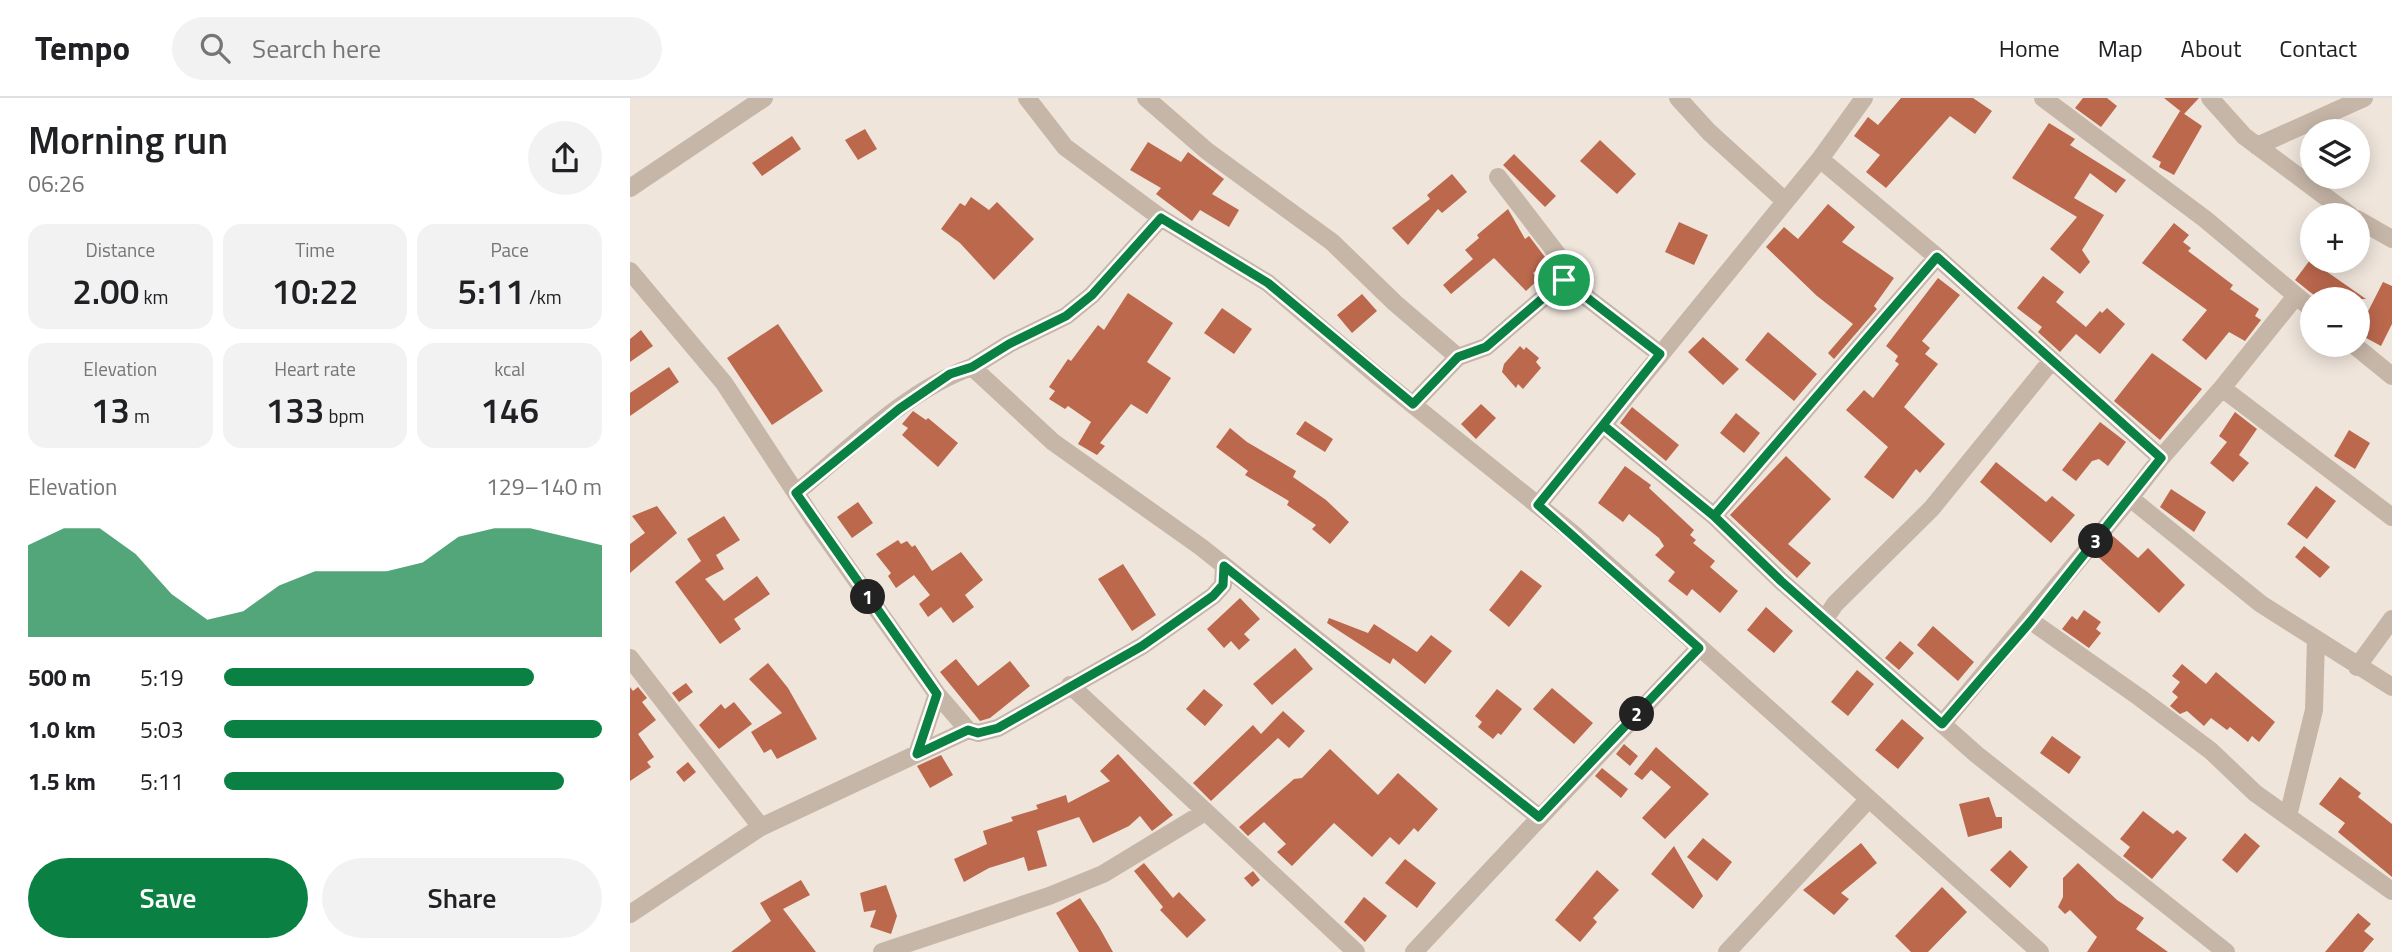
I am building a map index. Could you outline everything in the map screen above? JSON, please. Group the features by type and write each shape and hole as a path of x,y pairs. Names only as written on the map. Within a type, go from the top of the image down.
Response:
{"street":[{"path":"630,188 764,98"},
{"path":"1027,98 1065,147 1161,218 1268,283 1538,505 2040,952"},
{"path":"1146,98 1207,152 1332,242 1395,303 1458,357"},
{"path":"1678,98 1709,132 1786,201"},
{"path":"1538,505 1820,159 1864,98"},
{"path":"2043,98 2205,219 2300,299"},
{"path":"2210,98 2257,146 2334,203"},
{"path":"2257,146 2364,98"},
{"path":"1820,159 1937,257 2161,458"},
{"path":"1413,404 1458,357 1486,347 1564,280 1567,267 1498,177"},
{"path":"796,493 899,409 950,374 972,367 1009,344 1066,316 1100,286 1161,218"},
{"path":"2370,227 2392,240"},
{"path":"1714,516 1937,257"},
{"path":"630,271 724,383 796,493 937,694 968,730 978,733 998,728 1142,646 1213,596 1223,585 1224,566"},
{"path":"1564,280 1660,354"},
{"path":"1942,724 2031,621 2161,458 2296,296"},
{"path":"2369,357 2392,376"},
{"path":"1825,619 1835,604 1932,508 2052,360"},
{"path":"972,367 1053,442 1224,566 1539,817"},
{"path":"2222,388 2392,516"},
{"path":"1603,425 1714,516 1781,581 1976,754 2226,952"},
{"path":"2130,498 2261,604 2392,688"},
{"path":"2357,667 2392,619"},
{"path":"2031,621 2211,751 2255,793 2392,891"},
{"path":"2288,816 2314,710 2316,639"},
{"path":"1414,952 1699,648"},
{"path":"630,658 761,827"},
{"path":"1070,685 1356,952"},
{"path":"917,754 937,694"},
{"path":"630,914 761,827 968,730"},
{"path":"1727,952 1868,800"},
{"path":"882,952 1023,905 1103,874 1205,812"}],"building":[{"path":"1901,98 1973,98 1992,111 1975,134 1950,116 1886,188 1866,172 1880,155 1854,136 1868,117 1878,125"},
{"path":"2083,98 2107,98 2117,106 2101,127 2075,108"},
{"path":"2164,98 2199,98 2184,114"},
{"path":"2180,111 2202,126 2174,175 2159,167 2161,162 2152,157"},
{"path":"2049,123 2075,139 2070,145 2126,180 2116,193 2090,173 2074,198 2104,215 2082,250 2090,262 2080,274 2050,249 2077,217 2012,178"},
{"path":"865,129 877,149 858,160 845,140"},
{"path":"792,136 801,149 762,176 752,163"},
{"path":"1600,140 1636,174 1617,194 1580,161"},
{"path":"1148,142 1181,162 1188,152 1224,179 1212,194 1239,210 1229,227 1200,210 1192,221 1156,194 1161,188 1130,170"},
{"path":"1514,154 1556,196 1545,207 1503,165"},
{"path":"1452,174 1467,192 1442,213 1438,209 1408,245 1392,228 1430,199 1427,195"},
{"path":"971,197 989,210 997,202 1034,239 994,280 960,243 941,229 960,203 965,206"},
{"path":"1828,204 1855,227 1842,242 1894,278 1874,306 1877,309 1834,359 1828,353 1853,324 1817,296 1766,247 1784,227 1798,239"},
{"path":"1508,209 1525,239 1529,236 1548,261 1533,273 1539,279 1526,291 1494,258 1451,294 1443,285 1473,259 1465,250 1479,238 1477,235"},
{"path":"1679,222 1708,235 1694,265 1665,252"},
{"path":"2174,223 2189,235 2183,242 2191,248 2188,251 2233,285 2230,289 2259,309 2255,316 2261,320 2245,341 2229,332 2206,360 2182,340 2207,310 2142,263"},
{"path":"2300,273 2329,273 2349,287 2304,287 2295,280"},
{"path":"2043,276 2064,292 2056,302 2086,327 2100,311 2102,313 2107,308 2125,324 2100,354 2076,334 2060,352 2038,332 2042,327 2017,308"},
{"path":"1938,278 1960,295 1922,341 1930,348 1925,354 1938,364 1904,407 1945,444 1920,473 1916,469 1893,499 1864,477 1888,447 1846,410 1864,390 1873,398 1899,364 1895,361 1898,356 1886,346"},
{"path":"2383,282 2392,286 2392,324 2381,346 2370,340 2370,308"},
{"path":"1128,293 1173,323 1147,362 1171,378 1147,414 1131,404 1100,443 1105,446 1097,455 1078,444 1091,422 1068,406 1065,409 1049,399 1055,391 1049,387 1068,359 1071,361 1098,325 1104,330"},
{"path":"1362,294 1377,311 1352,333 1337,315"},
{"path":"1222,308 1252,329 1234,354 1204,333"},
{"path":"778,324 823,391 772,425 727,358"},
{"path":"641,330 653,346 630,362 630,339"},
{"path":"1768,332 1817,374 1794,401 1745,360"},
{"path":"1703,337 1739,369 1723,385 1688,352"},
{"path":"1520,346 1524,350 1526,347 1539,358 1536,362 1541,368 1523,389 1518,384 1516,388 1502,372 1504,364"},
{"path":"2152,353 2202,389 2160,440 2114,401"},
{"path":"669,367 679,382 630,416 630,393"},
{"path":"1481,404 1496,418 1476,439 1461,424"},
{"path":"1632,407 1679,445 1666,461 1620,423"},
{"path":"913,411 926,420 928,418 958,443 938,467 902,435 908,428 902,424"},
{"path":"2235,412 2257,429 2239,455 2249,463 2233,482 2210,463 2227,442 2219,436"},
{"path":"1736,413 1760,433 1744,453 1720,433"},
{"path":"1305,421 1333,439 1325,452 1296,434"},
{"path":"2100,422 2126,442 2108,466 2099,459 2092,461 2076,481 2062,470"},
{"path":"1230,428 1247,442 1296,471 1293,477 1326,500 1349,522 1330,544 1312,529 1316,525 1287,505 1289,501 1245,475 1248,471 1216,447"},
{"path":"2349,430 2370,443 2355,469 2334,456"},
{"path":"1786,456 1831,499 1788,544 1811,563 1797,578 1730,515"},
{"path":"1996,462 2046,502 2052,496 2075,515 2051,543 1980,482"},
{"path":"1625,466 1651,485 1649,488 1694,530 1690,535 1696,540 1693,543 1715,561 1710,567 1738,591 1720,613 1692,589 1687,596 1668,581 1675,572 1655,555 1664,546 1659,538 1629,514 1623,522 1598,503"},
{"path":"2316,486 2336,501 2307,539 2287,524"},
{"path":"2171,489 2206,512 2194,532 2160,507"},
{"path":"858,502 873,523 852,538 837,517"},
{"path":"657,506 677,533 630,573 630,544 645,533 632,516"},
{"path":"724,516 740,540 716,555 724,569 705,579 724,601 757,576 770,594 734,619 741,629 720,644 675,582 701,561 687,539"},
{"path":"2113,536 2138,558 2148,548 2185,585 2159,613 2097,556"},
{"path":"898,540 901,544 907,541 912,547 915,545 932,571 961,552 983,580 965,595 974,607 953,623 941,607 928,617 919,604 930,595 914,575 896,588 888,576 891,573 876,554"},
{"path":"2304,546 2330,567 2320,578 2295,557"},
{"path":"1123,564 1156,615 1132,631 1098,579"},
{"path":"1521,570 1542,586 1509,627 1489,610"},
{"path":"1240,598 1260,619 1244,634 1250,640 1239,650 1231,641 1224,648 1207,629"},
{"path":"1766,607 1793,631 1774,653 1747,630"},
{"path":"2084,610 2101,622 2096,629 2101,633 2089,648 2062,629 2072,616 2077,620"},
{"path":"1329,618 1368,633 1374,624 1417,652 1431,635 1452,651 1425,684 1393,658 1390,664 1327,623"},
{"path":"1933,626 1974,662 1958,681 1917,645"},
{"path":"1900,641 1914,653 1899,670 1885,658"},
{"path":"1295,648 1313,669 1272,705 1253,684"},
{"path":"956,659 978,686 1010,661 1030,686 990,718 980,721 940,672"},
{"path":"768,663 788,688 817,739 777,759 771,749 764,753 751,732 782,713 749,679"},
{"path":"2182,664 2206,684 2216,672 2275,722 2259,742 2252,736 2248,742 2230,727 2227,730 2211,718 2204,726 2187,711 2180,714 2170,706 2178,697 2172,692 2180,682 2172,676"},
{"path":"1857,670 1874,684 1848,716 1831,702"},
{"path":"686,683 693,692 679,702 672,693"},
{"path":"630,687 633,691 638,687 647,698 642,702 656,720 638,734 654,757 647,762 651,767 630,781"},
{"path":"1552,688 1593,723 1574,744 1533,709"},
{"path":"1204,689 1223,705 1205,726 1186,709"},
{"path":"1497,689 1522,709 1501,735 1498,733 1493,739 1478,727 1482,722 1475,716"},
{"path":"734,702 752,724 719,749 699,725 721,704 725,709"},
{"path":"1283,711 1305,731 1289,748 1278,738 1211,801 1193,783 1253,725 1261,734"},
{"path":"1902,719 1924,738 1898,769 1875,750"},
{"path":"2052,736 2081,757 2069,774 2040,753"},
{"path":"1624,744 1638,756 1630,766 1616,754"},
{"path":"1656,747 1709,794 1665,839 1642,818 1671,787 1651,770 1642,780 1634,774"},
{"path":"1330,749 1378,795 1398,773 1438,809 1418,832 1414,828 1399,845 1390,837 1372,857 1334,823 1292,866 1277,852 1286,844 1264,822 1248,836 1239,827 1294,779 1302,778"},
{"path":"1118,754 1173,815 1152,831 1140,816 1129,826 1093,843 1079,817 1037,831 1047,866 1028,871 1024,857 989,868 964,882 954,859 987,844 983,831 1013,821 1011,817 1038,809 1036,805 1066,795 1068,803 1110,781 1100,771"},
{"path":"941,755 953,775 930,788 917,766"},
{"path":"688,762 696,772 684,782 676,772"},
{"path":"1602,768 1628,789 1621,798 1595,776"},
{"path":"2340,777 2361,793 2358,797 2392,824 2392,877 2338,832 2345,823 2319,804"},
{"path":"1989,797 1996,817 2002,817 2002,828 1968,837 1959,804"},
{"path":"2143,811 2173,834 2177,830 2187,838 2152,879 2123,856 2130,847 2120,839"},
{"path":"2245,833 2260,846 2237,873 2222,860"},
{"path":"1703,838 1732,862 1717,881 1687,857"},
{"path":"1861,843 1877,863 1841,893 1849,899 1834,915 1803,890"},
{"path":"1674,846 1703,896 1693,909 1651,874"},
{"path":"2010,850 2028,867 2010,888 1990,870"},
{"path":"1405,859 1436,883 1417,908 1385,883"},
{"path":"1144,863 1173,898 1179,892 1206,920 1187,938 1160,910 1163,907 1134,871"},
{"path":"2078,863 2117,900 2144,918 2136,929 2168,952 2087,952 2097,937 2070,910 2065,914 2058,907 2063,897 2063,878"},
{"path":"1597,870 1619,890 1593,918 1597,922 1580,942 1555,920"},
{"path":"1253,871 1260,880 1252,887 1244,878"},
{"path":"801,880 810,895 783,909 816,952 731,952 771,921 760,903"},
{"path":"886,885 897,916 891,934 870,927 876,910 864,912 860,893"},
{"path":"1942,887 1967,912 1928,952 1911,952 1895,936"},
{"path":"1364,897 1387,916 1365,942 1344,922"},
{"path":"1080,898 1113,952 1079,952 1056,913"},
{"path":"2358,913 2371,924 2364,931 2374,939 2363,952 2325,952"}],"route":[{"path":"1564,280 1486,347 1458,357 1413,404 1268,283 1161,218 1092,295 1066,316 1009,344 972,367 950,374 899,409 796,493 937,694 917,754 968,730 978,733 998,728 1142,646 1213,596 1223,585 1224,566 1539,817 1699,648 1571,531 1538,505 1603,425 1714,516 1781,581 1942,724 2031,621 2161,458 1937,257 1714,516 1658,470 1603,425 1660,354 1592,300 1580,295 1564,280"}]}
